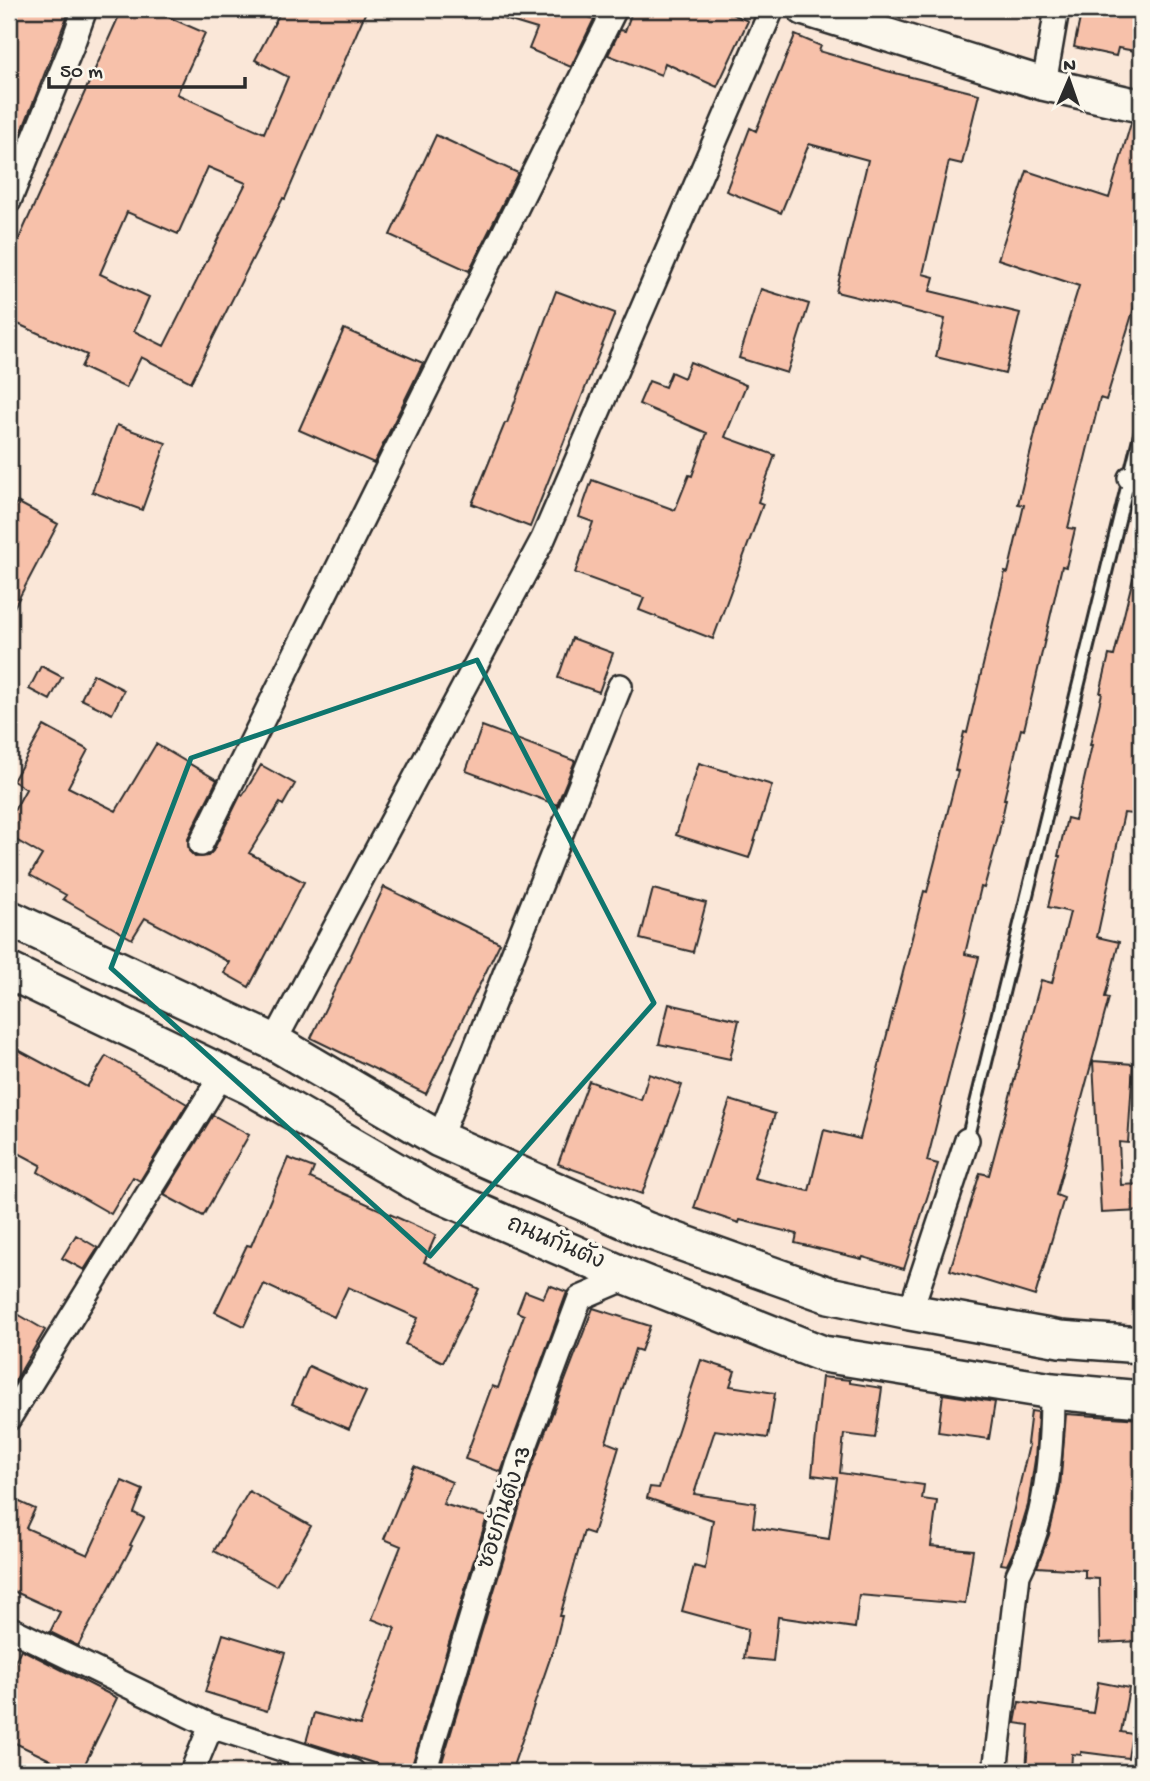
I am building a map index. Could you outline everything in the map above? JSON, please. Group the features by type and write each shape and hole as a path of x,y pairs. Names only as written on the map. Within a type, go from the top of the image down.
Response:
{"main road":[{"path":"9,918 274,1042 439,1139 646,1230 828,1295 1060,1339 1141,1345"},
{"name":"ถนนกันตัง","path":"9,971 237,1080 429,1190 629,1277 823,1354 1052,1391 1141,1399"},
{"path":"237,1080 274,1042"},
{"path":"629,1277 646,1230"},
{"path":"1052,1391 1060,1339"}],"street":[{"path":"9,201 85,9"},
{"path":"201,844 615,9"},
{"path":"274,1042 543,539 772,9"},
{"path":"804,9 1044,84 1141,107"},
{"path":"1044,84 1057,9"},
{"path":"439,1139 620,686"},
{"path":"9,1418 237,1080"},
{"path":"910,1312 967,1140"},
{"name":"ซอยกันตัง 13","path":"424,1772 518,1465 580,1298 629,1277"},
{"path":"995,1772 1018,1575 1029,1553 1047,1489 1052,1436 1052,1391"},
{"path":"9,1628 211,1726 353,1772"},
{"path":"192,1772 211,1726"}],"lane":[{"path":"967,1140 1135,479 1141,430"}],"highlighted area":[{"path":"477,660 654,1003 430,1256 111,968 191,758"}],"building":[{"path":"9,9 70,9 9,164"},
{"path":"122,9 150,9 205,33 177,94 264,133 288,77 255,60 282,9 367,9 285,199 283,198 191,382 141,357 126,388 81,367 87,355 9,320 9,261","holes":["208,167 246,183 164,346 134,331 149,297 100,274 127,212 178,234"]},
{"path":"487,9 570,9 594,19 571,67 529,49 537,29 487,14"},
{"path":"633,9 720,9 748,21 717,87 665,63 661,75 608,55 620,30 625,31"},
{"path":"1082,9 1141,9 1141,52 1118,48 1116,56 1074,47"},
{"path":"795,35 821,46 819,51 979,94 962,164 949,161 923,274 934,277 930,291 1020,313 1005,374 936,357 945,319 836,292 868,160 809,144 781,213 726,191 750,128 756,131"},
{"path":"1131,123 1141,124 1141,285 1106,400 1100,398 1068,528 1075,529 1066,567 1062,566 1024,730 1021,729 1004,799 998,837 984,888 981,887 965,954 979,957 927,1161 938,1164 904,1269 863,1257 862,1259 795,1243 797,1234 740,1220 739,1223 694,1208 730,1100 775,1114 754,1178 809,1191 824,1130 860,1139 924,891 927,892 941,838 958,771 955,770 964,732 967,733 1005,572 1008,573 1024,505 1018,504 1042,405 1079,286 998,259 1027,171 1109,198"},
{"path":"436,135 518,173 469,271 390,235"},
{"path":"761,289 809,304 787,373 739,358"},
{"path":"556,291 615,313 530,527 472,504 507,423"},
{"path":"344,329 423,363 374,463 299,430"},
{"path":"690,362 746,385 725,437 775,455 758,502 763,504 713,639 639,610 644,598 575,573 593,522 579,517 592,480 675,510 689,475 692,476 707,433 639,404 649,381 665,387 671,372 684,378"},
{"path":"117,425 166,443 142,510 92,492"},
{"path":"17,502 58,524 9,617 9,517"},
{"path":"1133,578 1141,579 1141,775 1132,814 1124,813 1097,937 1119,942 1105,997 1109,998 1056,1195 1064,1198 1035,1296 950,1270 980,1173 989,1175 1041,980 1052,983 1070,912 1048,907 1058,856 1067,818 1075,820 1109,655 1114,656"},
{"path":"572,638 613,653 599,692 558,678"},
{"path":"41,666 62,677 50,700 29,689"},
{"path":"93,674 124,690 112,714 81,699"},
{"path":"44,726 88,750 68,787 116,811 156,744 217,780 188,838 189,851 195,857 208,856 213,851 241,794 243,795 261,765 295,784 249,853 304,882 249,987 224,973 229,962 145,918 132,939 63,899 66,895 30,875 42,855 9,836 9,820 26,789 13,781"},
{"path":"482,726 575,761 557,805 466,771"},
{"path":"699,763 772,785 749,858 676,835"},
{"path":"384,887 500,943 426,1094 311,1038"},
{"path":"653,889 706,903 693,952 640,939"},
{"path":"669,1004 739,1020 730,1059 659,1044"},
{"path":"9,1045 87,1087 106,1056 187,1104 140,1181 133,1177 111,1214 38,1172 41,1165 9,1148"},
{"path":"1093,1061 1133,1064 1128,1143 1119,1142 1121,1185 1141,1184 1141,1211 1101,1213"},
{"path":"649,1074 682,1085 642,1194 558,1164 589,1081 641,1100"},
{"path":"213,1115 249,1135 203,1216 164,1195"},
{"path":"288,1158 314,1168 310,1178 436,1235 424,1262 479,1289 443,1362 405,1344 418,1318 348,1287 334,1317 264,1284 244,1326 215,1312 247,1245 251,1246"},
{"path":"76,1235 98,1248 84,1270 62,1258"},
{"path":"549,1285 567,1292 501,1472 465,1459 492,1386 498,1388 524,1315 517,1312 525,1291 543,1298"},
{"path":"593,1308 650,1326 641,1351 635,1349 606,1442 619,1447 593,1534 584,1531 560,1616 555,1644 511,1772 439,1772 531,1469"},
{"path":"9,1309 45,1330 9,1391"},
{"path":"701,1360 735,1371 730,1386 775,1393 768,1438 715,1430 694,1494 756,1503 753,1527 829,1539 837,1478 812,1475 822,1377 882,1388 875,1438 844,1434 840,1473 924,1485 922,1499 937,1501 931,1546 973,1550 965,1604 859,1595 855,1628 778,1617 773,1661 744,1658 748,1629 682,1611 694,1566 705,1569 713,1520 647,1498 650,1487 659,1488"},
{"path":"309,1366 366,1392 349,1429 292,1404"},
{"path":"943,1394 995,1402 989,1439 938,1432"},
{"path":"1031,1411 1038,1414 1028,1505 1015,1548 1007,1565 1001,1564 1029,1445"},
{"path":"1066,1414 1141,1419 1141,1641 1100,1643 1099,1579 1085,1578 1085,1570 1037,1567 1049,1535 1060,1488"},
{"path":"414,1466 452,1482 443,1504 487,1517 410,1772 403,1772 306,1742 314,1713 360,1725 395,1628 372,1619 401,1546 384,1539"},
{"path":"122,1481 143,1490 134,1513 144,1518 130,1545 132,1546 78,1646 50,1632 60,1612 9,1589 9,1497 35,1509 26,1528 88,1555"},
{"path":"249,1491 311,1526 276,1586 214,1551"},
{"path":"223,1634 285,1653 267,1711 205,1692"},
{"path":"21,1649 117,1698 81,1772 75,1772 9,1740 9,1674"},
{"path":"1098,1682 1129,1688 1121,1732 1132,1734 1128,1758 1081,1752 1081,1755 1072,1754 1071,1772 1026,1772 1029,1725 1015,1723 1019,1702 1093,1713"}]}
